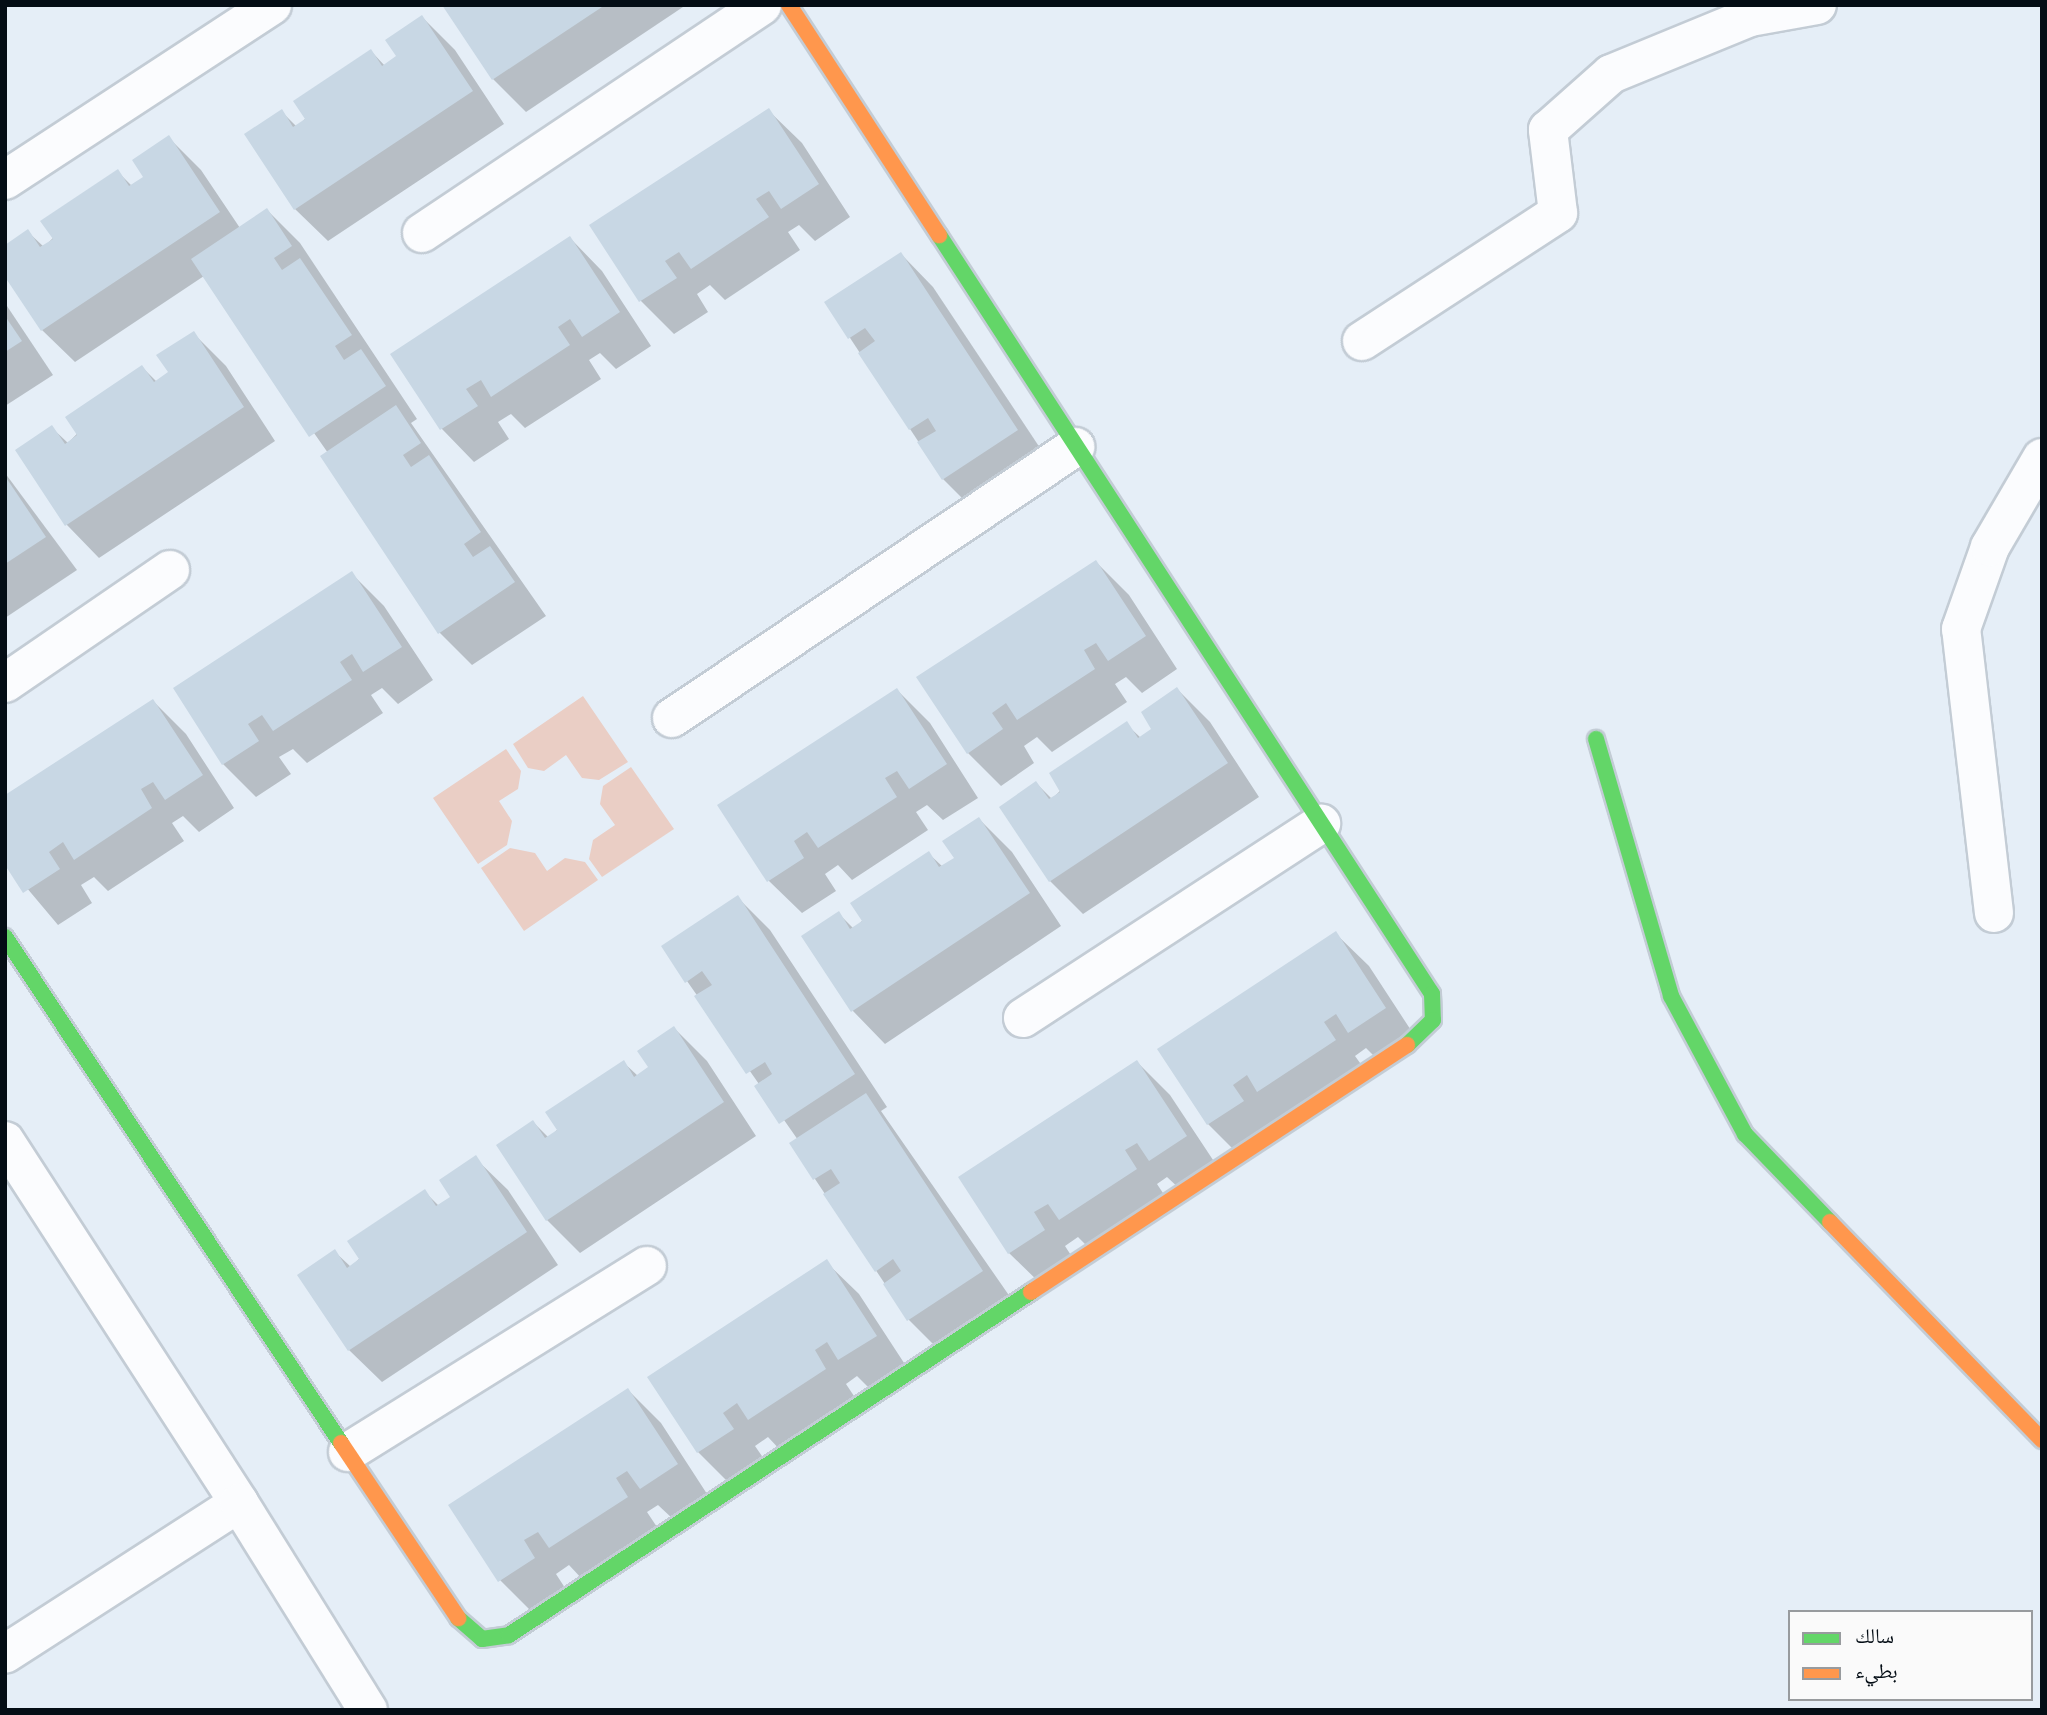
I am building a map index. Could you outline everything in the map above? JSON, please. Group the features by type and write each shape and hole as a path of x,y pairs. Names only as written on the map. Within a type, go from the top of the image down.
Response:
{"street":[{"path":"5,180 272,5"},
{"path":"422,233 762,5"},
{"path":"5,937 462,1625 482,1639 509,1634 1412,1042 1433,1020 1432,994 789,5"},
{"path":"1362,341 1558,213 1548,130 1611,74 1750,16 1817,5"},
{"path":"672,718 1076,447"},
{"path":"1994,913 1961,629 1990,547 2042,458"},
{"path":"5,683 170,570"},
{"path":"1596,739 1671,996 1745,1134 2042,1440"},
{"path":"1023,1018 1321,824"},
{"path":"5,1141 239,1503 368,1710"},
{"path":"348,1452 647,1266"},
{"path":"5,1654 239,1503"}],"shaded area":[{"path":"583,696 628,762 599,780 582,778 566,755 544,771 528,768 513,744"},
{"path":"506,749 521,771 518,789 499,801 512,821 507,845 478,864 433,798"},
{"path":"631,767 674,829 602,877 589,859 593,840 615,825 600,804 603,786"},
{"path":"510,848 535,853 547,871 565,858 585,862 598,880 524,931 481,868"}],"building":[{"path":"442,5 605,5 492,80"},
{"path":"422,15 473,91 294,210 244,134 282,109 293,127 305,119 293,101 371,49 382,66 396,56 385,40"},
{"path":"769,108 819,184 781,209 769,191 756,199 769,217 691,269 679,252 665,261 677,278 639,302 589,225"},
{"path":"169,135 220,212 41,331 5,277 5,245 28,229 40,247 53,239 40,221 118,169 129,186 143,177 132,160"},
{"path":"267,208 292,246 274,258 282,270 300,258 352,335 335,346 344,360 361,349 386,386 309,437 191,259"},
{"path":"570,236 620,312 582,337 570,319 558,327 570,345 491,397 481,380 466,389 478,406 440,430 390,354"},
{"path":"901,252 1018,430 942,480 917,442 936,431 928,418 909,430 858,353 875,341 865,328 848,339 824,302"},
{"path":"5,316 22,341 5,352"},
{"path":"194,331 244,407 65,526 15,450 52,425 65,444 77,435 65,417 142,365 154,382 168,372 156,355"},
{"path":"396,405 421,443 403,455 411,467 429,455 481,532 464,544 473,557 490,546 515,582 438,634 320,456"},
{"path":"5,476 46,537 5,564"},
{"path":"1096,560 1146,636 1108,661 1096,643 1084,650 1095,669 1017,720 1006,703 992,713 1003,729 967,754 916,677"},
{"path":"352,571 402,647 363,672 352,654 340,662 352,680 273,731 262,715 248,724 259,741 222,765 173,688"},
{"path":"1177,687 1228,763 1049,882 999,807 1036,781 1049,799 1060,792 1049,773 1127,721 1138,738 1151,729 1141,712"},
{"path":"897,688 947,764 909,789 897,771 885,778 897,797 818,848 807,832 794,841 804,858 767,882 717,805"},
{"path":"153,699 203,775 165,800 153,782 141,789 152,808 74,860 63,842 49,852 60,869 23,893 5,865 5,795"},
{"path":"979,817 1030,893 851,1012 801,936 839,911 850,929 862,921 850,903 929,851 939,867 954,858 942,841"},
{"path":"738,895 855,1074 779,1124 754,1086 772,1074 765,1062 746,1074 694,996 712,985 702,971 685,983 661,946"},
{"path":"1336,931 1386,1008 1348,1033 1336,1014 1324,1022 1336,1040 1257,1092 1247,1075 1233,1085 1244,1101 1207,1125 1157,1049"},
{"path":"674,1026 724,1102 546,1221 496,1145 533,1120 545,1138 557,1130 545,1112 624,1060 634,1077 648,1067 637,1051"},
{"path":"1137,1060 1187,1136 1149,1161 1137,1143 1125,1150 1137,1169 1059,1220 1048,1204 1034,1212 1045,1230 1008,1254 958,1177"},
{"path":"866,1093 983,1271 907,1321 883,1284 901,1271 893,1259 875,1272 823,1194 840,1183 831,1169 813,1180 789,1143"},
{"path":"476,1155 527,1232 348,1351 297,1275 335,1249 347,1268 359,1259 347,1241 425,1189 436,1206 450,1197 439,1180"},
{"path":"827,1259 877,1336 838,1360 827,1342 815,1350 826,1369 748,1420 737,1403 723,1413 734,1429 697,1453 647,1377"},
{"path":"628,1388 678,1464 640,1489 627,1471 616,1478 628,1497 549,1548 538,1532 524,1540 535,1558 498,1582 448,1505"}],"traffic: fast":[{"path":"939,235 1432,994 1433,1020 1407,1045"},
{"path":"1596,739 1671,996 1745,1134 1830,1222"},
{"path":"5,937 341,1443"},
{"path":"458,1618 482,1639 509,1635 1031,1292"}],"traffic: slow":[{"path":"789,5 939,235"},
{"path":"1031,1292 1407,1045"},
{"path":"1830,1222 2042,1440"},
{"path":"341,1443 458,1618"}]}
